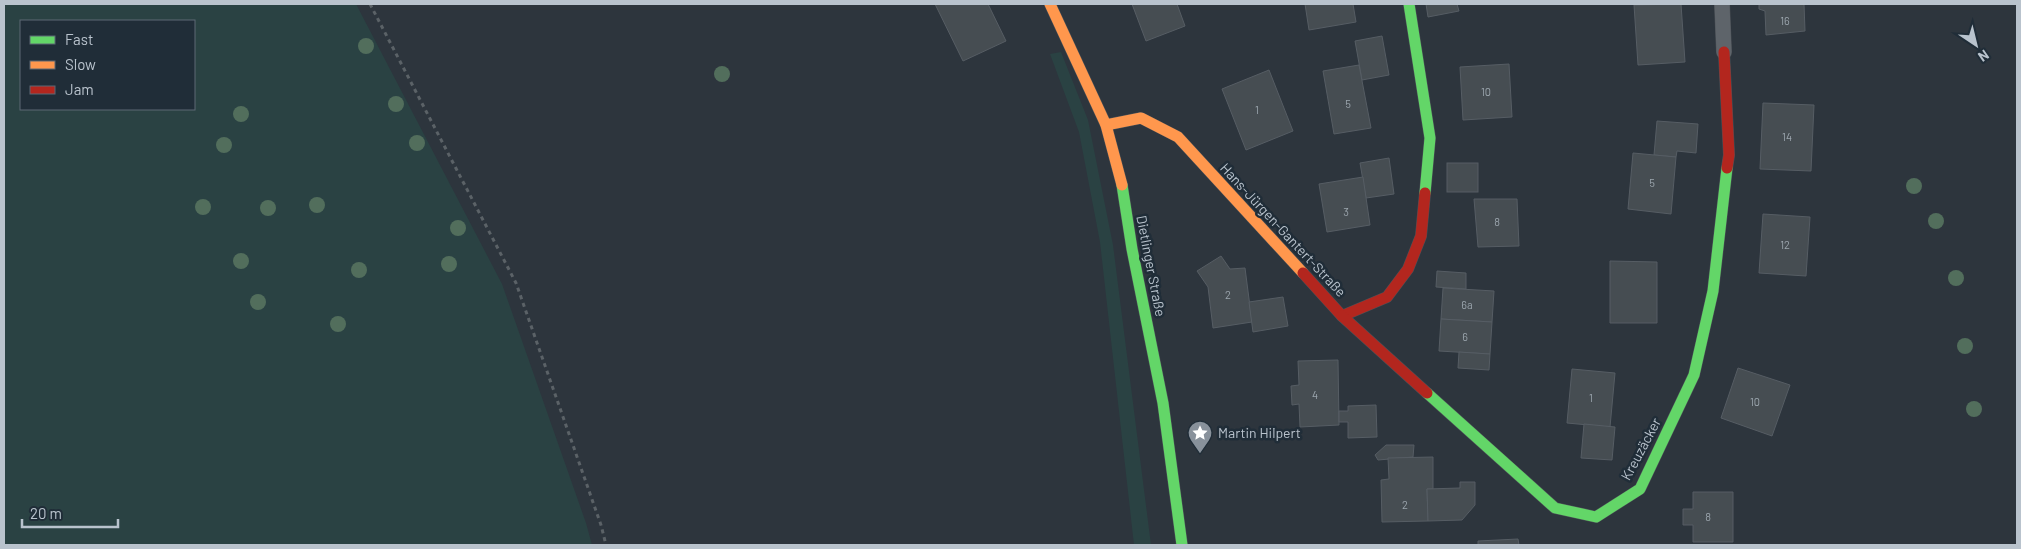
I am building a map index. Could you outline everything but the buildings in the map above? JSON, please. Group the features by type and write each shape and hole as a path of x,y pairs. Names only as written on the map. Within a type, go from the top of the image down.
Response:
{"street":[{"name":"Dietlinger Straße","path":"1050,4 1106,125 1121,182 1132,249 1163,403 1182,545"},
{"name":"Hans-Jürgen-Gantert-Straße","path":"1106,125 1141,118 1178,137 1342,316 1387,297 1408,269 1420,236 1430,138 1409,4"},
{"name":"Kreuzäcker","path":"1342,316 1555,508 1596,517 1640,489 1694,375 1713,291 1729,155 1724,52"}],"lane":[{"path":"1722,4 1724,52"}],"path":[{"path":"370,4 516,283 601,525 606,545"}],"green space":[{"path":"4,4 356,4 502,284 592,545 4,545"},
{"path":"1061,52 1088,120 1113,245 1151,545 1134,545 1100,242 1079,132 1050,54"}],"traffic: fast":[{"path":"1409,4 1430,138 1425,193"},
{"path":"1427,393 1555,508 1596,517 1640,489 1694,375 1713,291 1727,168"},
{"path":"1122,185 1132,249 1163,403 1182,545"}],"traffic: slow":[{"path":"1050,4 1106,125 1122,185"},
{"path":"1106,125 1141,118 1178,137 1303,273"}],"traffic: jam":[{"path":"1724,52 1729,155 1727,168"},
{"path":"1303,273 1342,316 1387,297 1408,269 1421,236 1425,193"},
{"path":"1342,316 1427,393"}],"place":[{"name":"Martin Hilpert","path":"1200,454"}]}
